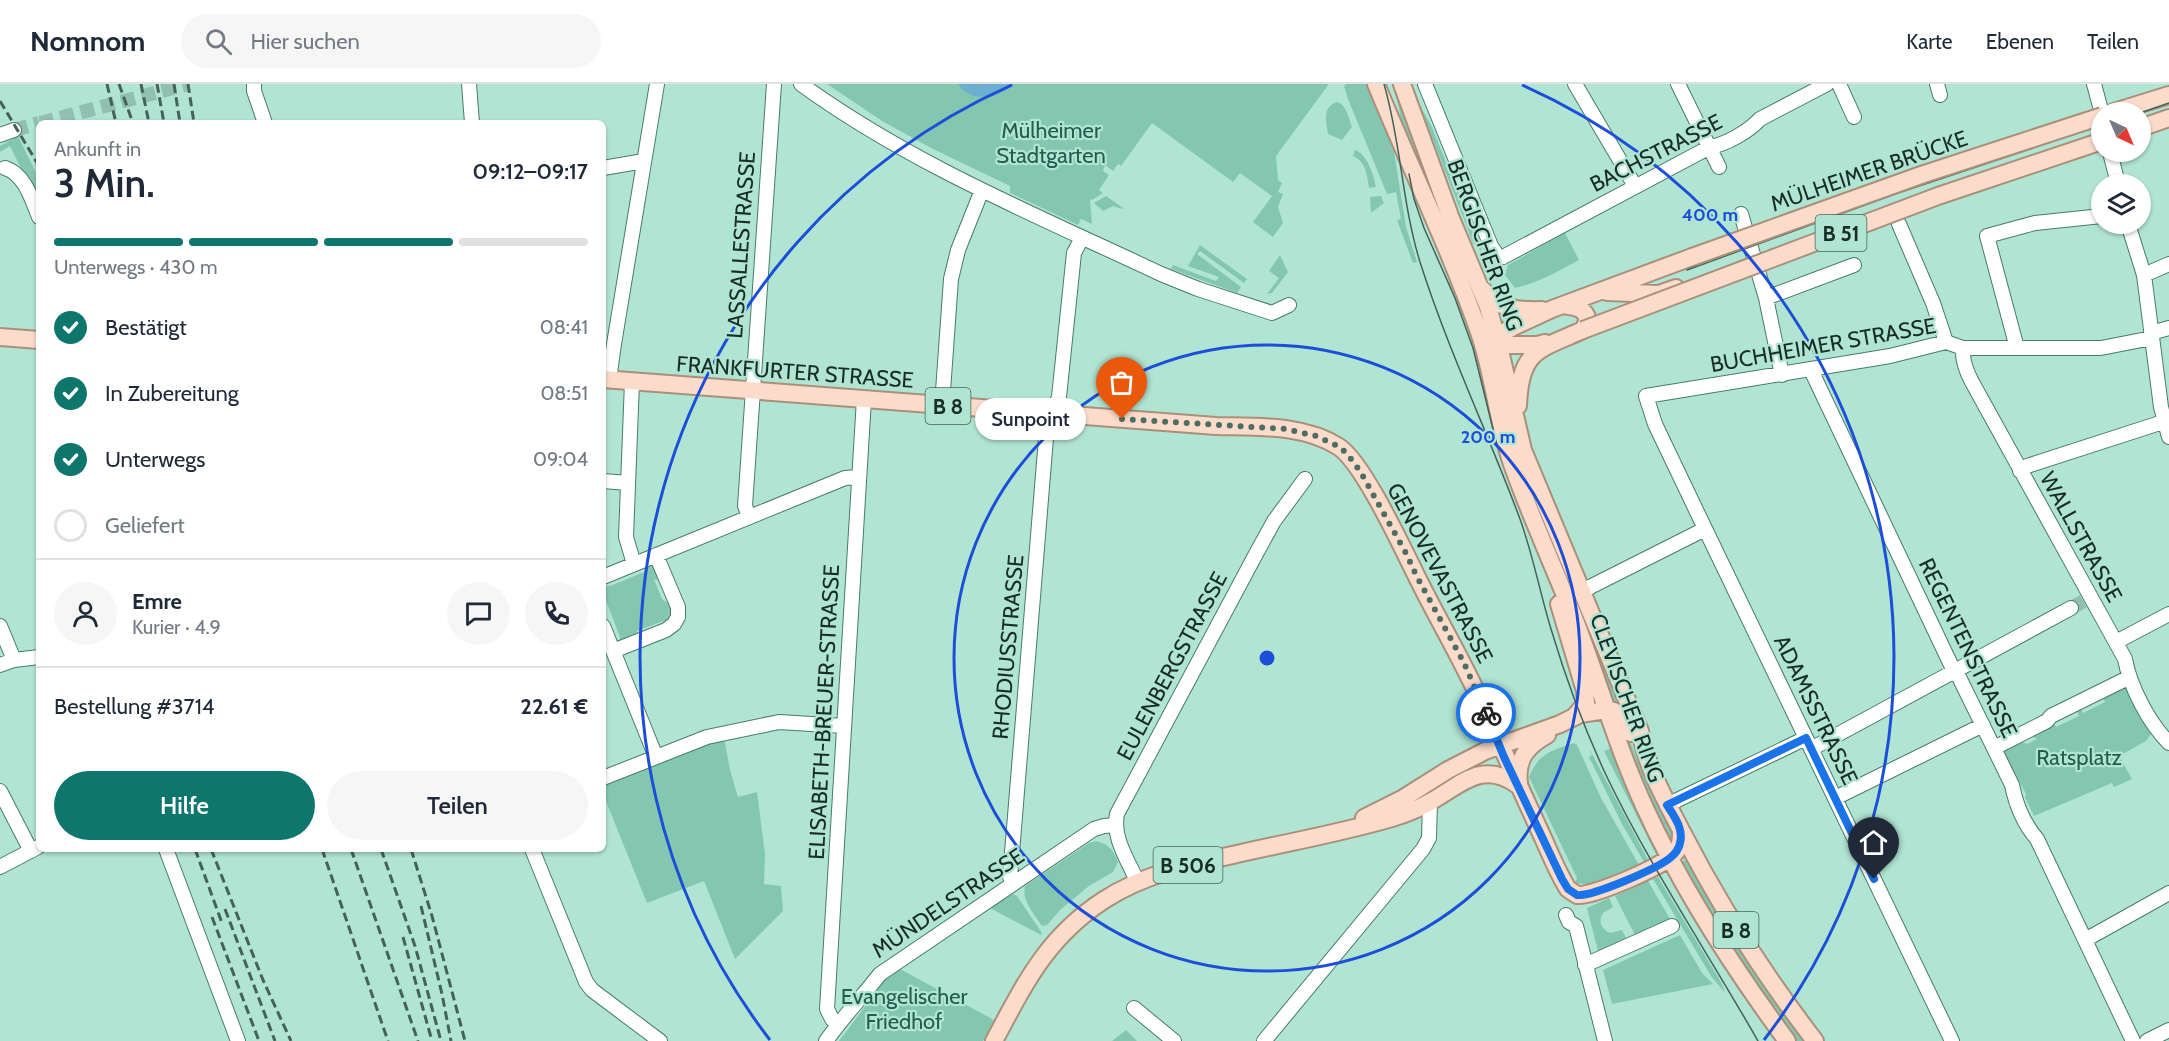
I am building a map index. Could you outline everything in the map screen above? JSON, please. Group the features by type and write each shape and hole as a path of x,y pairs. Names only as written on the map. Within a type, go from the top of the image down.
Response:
{"main road":[{"name":"BERGISCHER RING","path":"1376,84 1451,255 1493,342"},
{"name":"BERGISCHER RING","path":"1402,84 1450,216 1479,284 1493,342 1518,425"},
{"path":"2146,102 2169,95"},
{"path":"2151,122 2169,116"},
{"name":"MÜLHEIMER BRÜCKE","path":"1558,307 1924,174 2091,119"},
{"name":"MÜLHEIMER BRÜCKE","path":"1600,292 1659,294 1911,200 2091,140"},
{"name":"MÜLHEIMER BRÜCKE","path":"1583,330 1938,196 2091,145"},
{"path":"1479,284 1490,298 1510,309 1581,308 1588,320 1583,330"},
{"name":"B 51","path":"1493,342 1558,307"},
{"name":"B 51","path":"1493,342 1537,345 1583,330"},
{"name":"B 51","path":"1518,425 1521,374 1530,357 1541,348 1583,330"},
{"path":"0,337 36,340"},
{"name":"CLEVISCHER RING","path":"1493,342 1494,385 1510,457 1574,617 1606,710 1641,798 1670,858 1711,927 1787,1041"},
{"name":"FRANKFURTER STRASSE","path":"606,380 1286,429 1316,436 1340,447"},
{"name":"CLEVISCHER RING","path":"1518,425 1529,467 1640,731 1645,754 1667,805 1744,943 1815,1041"},
{"name":"GENOVEVASTRASSE","path":"1340,447 1360,471 1466,669 1499,745 1568,889 1577,895 1593,894 1670,858"},
{"path":"1520,787 1518,773 1523,753 1529,746 1568,720 1586,703 1585,691 1541,537"},
{"path":"1460,783 1499,745 1568,720 1606,710 1619,713 1624,717 1645,754"},
{"name":"B 506","path":"1338,831 1402,799 1448,770 1499,745"},
{"name":"B 506","path":"994,1041 1023,986 1056,939 1105,899 1137,881 1190,864 1392,818 1430,802 1460,783 1482,774 1493,773 1508,778 1520,787"},
{"path":"1670,858 1680,845 1681,830"}],"street":[{"path":"254,84 254,91 264,120"},
{"path":"469,84 472,120"},
{"path":"606,380 657,84"},
{"name":"LASSALLESTRASSE","path":"749,516 745,506 774,84"},
{"path":"801,84 876,134 923,161 1178,282 1272,313 1289,305"},
{"name":"BERGISCHER RING","path":"1425,84 1491,246 1497,255 1503,257"},
{"path":"1575,84 1635,186"},
{"path":"1678,84 1719,167"},
{"name":"BACHSTRASSE","path":"1503,257 1710,147 1717,146 1754,126 1760,119 1827,84"},
{"path":"1839,84 1854,117"},
{"path":"2094,84 2099,102"},
{"path":"0,135 14,130"},
{"path":"606,167 644,161"},
{"path":"5,168 12,170 21,179 36,211"},
{"path":"942,405 951,279 957,250 982,190"},
{"path":"1742,214 1766,298 1782,375"},
{"path":"2017,348 1987,236 2035,223 2091,217"},
{"path":"1899,224 1933,303 1946,342"},
{"path":"2131,234 2144,274 2152,336 2165,406 2163,422 2169,437"},
{"name":"RHODIUSSTRASSE","path":"1014,884 1010,877 1047,426 1059,397 1074,253 1082,238"},
{"path":"2144,274 2169,264"},
{"path":"1766,298 1854,265"},
{"name":"BUCHHEIMER STRASSE","path":"1646,396 1890,356 1946,342 1963,348 2101,348 2152,336 2169,328"},
{"name":"WALLSTRASSE","path":"1963,348 1962,355 1969,376 2087,599 2125,659 2128,678 2158,732 2169,743"},
{"name":"REGENTENSTRASSE","path":"1811,370 2012,785 2015,800 2029,830 2037,839 2133,1041"},
{"path":"632,382 626,537 634,564"},
{"name":"ADAMSSTRASSE","path":"1646,396 1655,424 1952,1041"},
{"name":"ELISABETH-BREUER-STRASSE","path":"838,1025 832,1019 828,1009 864,399"},
{"path":"2020,471 2027,466 2163,422"},
{"path":"606,575 845,478 859,477"},
{"name":"EULENBERGSTRASSE","path":"1114,825 1117,814 1274,521 1305,479"},
{"path":"606,482 628,483"},
{"path":"1582,591 1705,529"},
{"path":"613,651 666,630 674,624 678,617 678,607 656,555"},
{"path":"1667,805 1809,743 1955,671 2071,608"},
{"path":"2115,642 2169,614"},
{"path":"0,626 14,660"},
{"path":"606,634 656,757"},
{"path":"0,665 14,660 36,657"},
{"path":"1994,748 2047,721 2051,716 2128,678"},
{"path":"606,777 707,737 779,722 844,726"},
{"path":"1835,798 1983,725"},
{"path":"0,790 35,849 0,867"},
{"path":"1264,1041 1423,849 1429,838 1430,802"},
{"path":"1114,825 1116,836 1137,881"},
{"name":"MÜNDELSTRASSE","path":"826,1041 880,974 1094,829 1114,825"},
{"path":"167,852 238,1041"},
{"path":"533,852 586,982 592,990 660,1041"},
{"path":"2085,940 2169,893"},
{"path":"1566,915 1569,922 1576,926 1605,1041"},
{"path":"1585,964 1672,926"},
{"path":"1134,1008 1174,1041"},
{"path":"2147,1041 2169,1030"}],"green space":[{"name":"Mülheimer Stadtgarten","path":"827,84 1329,84 1276,156 1278,180 1282,183 1278,192 1283,194 1278,207 1283,223 1273,237 1253,222 1272,196 1240,173 1233,182 1152,123 1121,166 1118,164 1113,171 1105,165 1103,171 1109,175 1099,190 1103,193 1090,199 1092,224 1081,219 1078,225 1010,193 1010,186 933,149 882,121"},
{"path":"1346,84 1370,84 1391,133 1406,227 1417,262 1413,263 1397,220 1401,219 1396,192 1387,194 1348,99 1344,86"},
{"path":"1392,84 1396,84 1456,248 1421,165 1403,134"},
{"path":"1336,102 1345,108 1352,127 1342,140 1328,134 1326,125 1327,112"},
{"path":"1419,104 1431,125 1482,245 1481,251 1473,243"},
{"path":"18,136 36,173 36,199 10,146 0,152 0,146"},
{"path":"1355,150 1366,160 1372,171 1376,187 1369,188 1363,165 1353,156"},
{"path":"1106,196 1123,208 1113,206 1103,211 1094,203"},
{"path":"1381,196 1384,203 1371,213 1370,197"},
{"path":"1565,233 1579,260 1540,280 1515,288 1505,275 1508,265"},
{"path":"1200,245 1247,279 1244,283 1200,251 1197,254 1241,287 1237,293 1171,269 1173,265 1216,281 1219,277 1188,266"},
{"path":"1280,255 1288,272 1272,293 1267,294 1279,278 1269,271"},
{"path":"1518,460 1524,470 1623,708 1613,703"},
{"path":"657,564 665,582 654,579 662,599 666,602 673,601 672,617 665,626 666,620 637,631 636,638 619,642 620,637 606,601 606,586 644,572 644,569"},
{"name":"Ratsplatz","path":"2121,684 2130,687 2138,711 2151,734 2146,741 2119,756 2132,779 2114,787 2112,783 2034,816 2025,797 2026,794 2001,748 2018,740 2027,744 2037,739 2028,735 2052,719 2056,727 2079,716 2076,709 2080,707 2083,713 2105,702 2101,694"},
{"path":"1626,732 1653,797 1672,830 1672,838 1668,840 1621,734"},
{"path":"724,738 738,797 757,792 765,854 764,884 781,886 783,911 735,959 704,881 647,903 606,801 606,785 704,743"},
{"path":"1574,743 1577,745 1601,798 1639,865 1592,885 1575,883 1577,878 1529,777 1537,763 1546,754"},
{"path":"1589,748 1648,860 1644,862 1622,824 1589,757 1592,755"},
{"path":"1612,748 1660,855 1657,856 1604,751"},
{"path":"1096,841 1108,846 1115,854 1118,862 1113,872 1089,886 1060,910 1047,925 1042,926 1027,902 1025,886 1089,843"},
{"path":"1687,859 1722,921 1762,983 1809,1041 1795,1041 1752,979 1681,862"},
{"path":"1658,877 1721,982 1725,993 1711,976 1653,879"},
{"path":"1648,881 1670,919 1635,935 1615,896"},
{"path":"1013,894 1017,896 1042,933 1041,935 990,908"},
{"path":"1609,898 1613,907 1603,913 1601,924 1610,933 1622,930 1626,938 1598,951 1587,908"},
{"path":"1680,935 1702,973 1713,984 1612,1004 1603,970"},
{"name":"Evangelischer Friedhof","path":"900,969 994,1020 983,1041 839,1041 885,980"},
{"path":"1126,1030 1137,1041 1112,1041"}],"water":[{"path":"958,84 1014,84 1001,93 986,97 970,94"}],"tunnel":[{"path":"51,120 189,84"},
{"path":"14,130 36,124"},
{"path":"2071,608 2084,601"}],"tram line":[{"path":"1384,84 1390,106 1409,218 1420,262 1443,327 1520,519 1557,648 1583,721 1606,775 1641,843 1758,1041"},
{"path":"2151,109 2169,103"},
{"path":"1687,270 1898,193 2091,129"},
{"path":"1409,174 1414,199 1424,228 1455,298 1473,348 1497,445"}],"railway":[{"path":"107,84 115,120"},
{"path":"119,84 132,120"},
{"path":"141,84 148,120"},
{"path":"157,84 163,120"},
{"path":"174,84 180,120"},
{"path":"188,84 194,120"},
{"path":"0,101 36,161"},
{"path":"196,852 222,923"},
{"path":"212,852 263,980 291,1041"},
{"path":"323,852 388,1041"},
{"path":"352,852 418,1041"},
{"path":"382,852 415,946 441,1041"},
{"path":"412,852 432,916 465,1041"},
{"path":"421,906 451,1041"},
{"path":"225,909 275,1041"},
{"path":"212,917 259,1041"},
{"path":"403,937 432,1041"}],"way so far":[{"path":"1122,419 1286,429 1308,433 1340,447 1360,471 1407,555 1464,663 1486,713"}],"place":[{"name":"Sunpoint","path":"1122,419"}],"route":[{"path":"1486,713 1504,757 1562,879 1568,889 1577,895 1593,894 1670,858 1680,845 1681,830 1667,805 1806,738 1874,879"}]}
